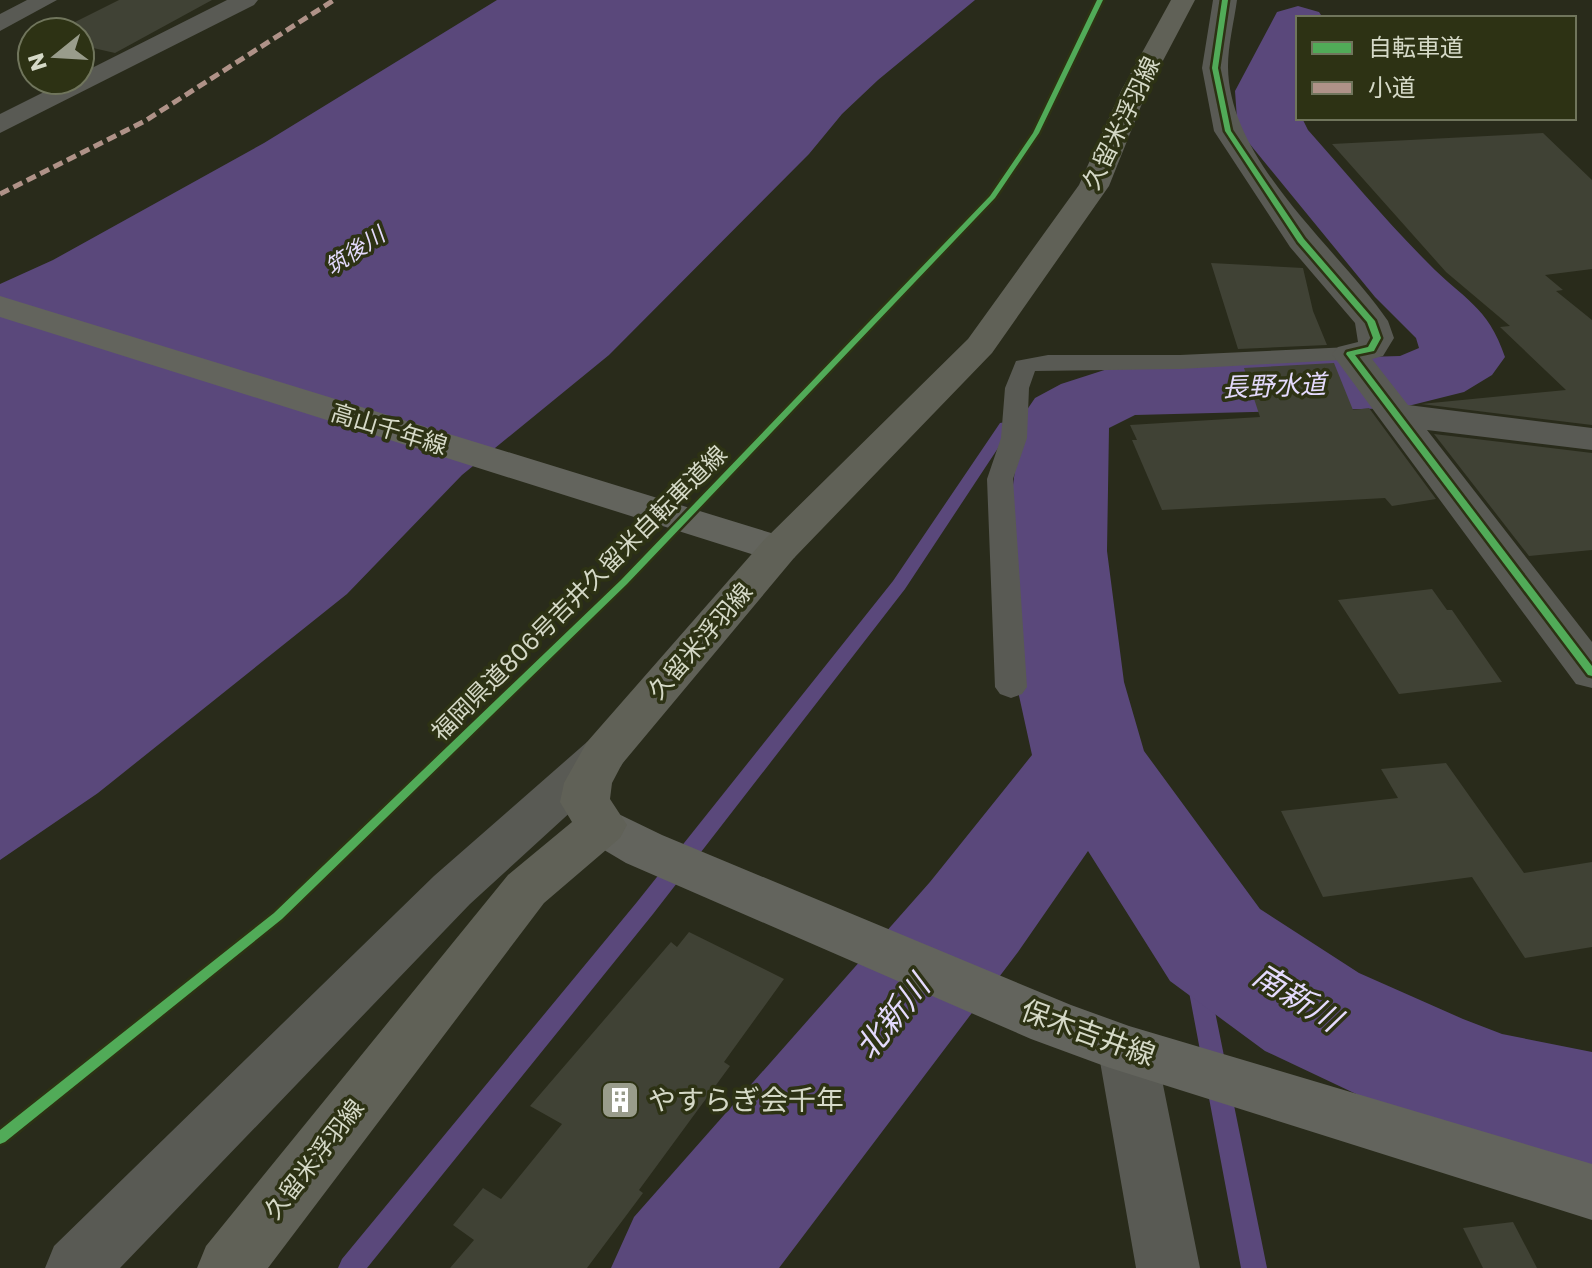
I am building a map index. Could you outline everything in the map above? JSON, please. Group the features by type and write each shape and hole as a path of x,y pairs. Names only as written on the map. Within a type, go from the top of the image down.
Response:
{"main road":[{"name":"久留米浮羽線","path":"229,1268 526,889 623,837 585,802 588,783 604,754 758,544 980,346 1094,186 1134,91 1183,0"},
{"name":"高山千年線","path":"0,306 758,544"},
{"name":"保木吉井線","path":"623,837 1051,1022 1150,1057 1592,1192"}],"street":[{"path":"0,24 45,0"},
{"path":"0,125 246,0"},
{"path":"1225,0 1215,68 1222,114 1228,131 1266,193 1301,240 1371,321 1377,338 1371,349 1350,354 1592,673"},
{"path":"1393,411 1592,439"},
{"path":"77,1268 452,890 604,754"},
{"path":"1150,1057 1168,1268"}],"lane":[{"path":"1011,687 1000,479 1015,426 1017,388 1025,366 1048,362 1180,362 1350,354"}],"water":[{"name":"筑後川","path":"497,0 975,0 842,114 809,154 609,355 462,475 347,594 98,793 0,860 0,284 53,260 264,143"}],"building":[{"path":"119,0 212,0 115,53 96,49 96,16 87,16"},
{"path":"1543,133 1592,180 1592,269 1545,275 1563,290 1556,291 1592,320 1592,425 1421,404 1566,390 1500,327 1510,326 1446,272 1332,144"},
{"path":"1211,263 1303,268 1313,311 1327,345 1238,349"},
{"path":"1334,363 1353,410 1369,408 1436,499 1392,506 1385,498 1162,510 1132,440 1137,440 1130,425 1260,417 1244,368"},
{"path":"1434,434 1592,453 1592,550 1529,556"},
{"path":"1432,589 1447,610 1452,610 1502,682 1399,694 1338,600"},
{"path":"1446,763 1524,873 1592,862 1592,947 1525,958 1472,877 1323,897 1281,811 1398,798 1381,769"},
{"name":"やすらぎ会千年","path":"689,932 784,979 724,1062 730,1066 639,1190 643,1193 587,1268 450,1268 474,1240 453,1225 483,1188 501,1199 562,1124 530,1106 671,942 677,947"},
{"path":"1513,1222 1537,1268 1483,1268 1463,1228"}],"waterway":[{"name":"長野水道","path":"1090,761 1070,682 1058,551 1059,485 1066,417 1092,402 1123,390 1400,382 1434,374 1463,357 1455,330 1402,281 1277,137 1270,119 1267,91 1296,29"},
{"path":"351,1268 645,908 899,585 1005,426 1066,417"},
{"name":"北新川","path":"687,1268 974,917 1090,761"},
{"name":"南新川","path":"1090,761 1215,945 1312,1012 1415,1060 1494,1093 1592,1114"},
{"path":"1215,945 1197,976 1254,1268"}],"marked path":[{"path":"0,194 145,121 334,0"}],"cycle path":[{"name":"福岡県道806号吉井久留米自転車道線","path":"0,1138 278,916 624,582 993,197 1036,133 1100,0"},
{"path":"1225,0 1215,68 1228,131 1301,240 1371,321 1377,338 1371,349 1350,354 1592,673"}],"place":[{"name":"やすらぎ会千年","path":"620,1100"}]}
